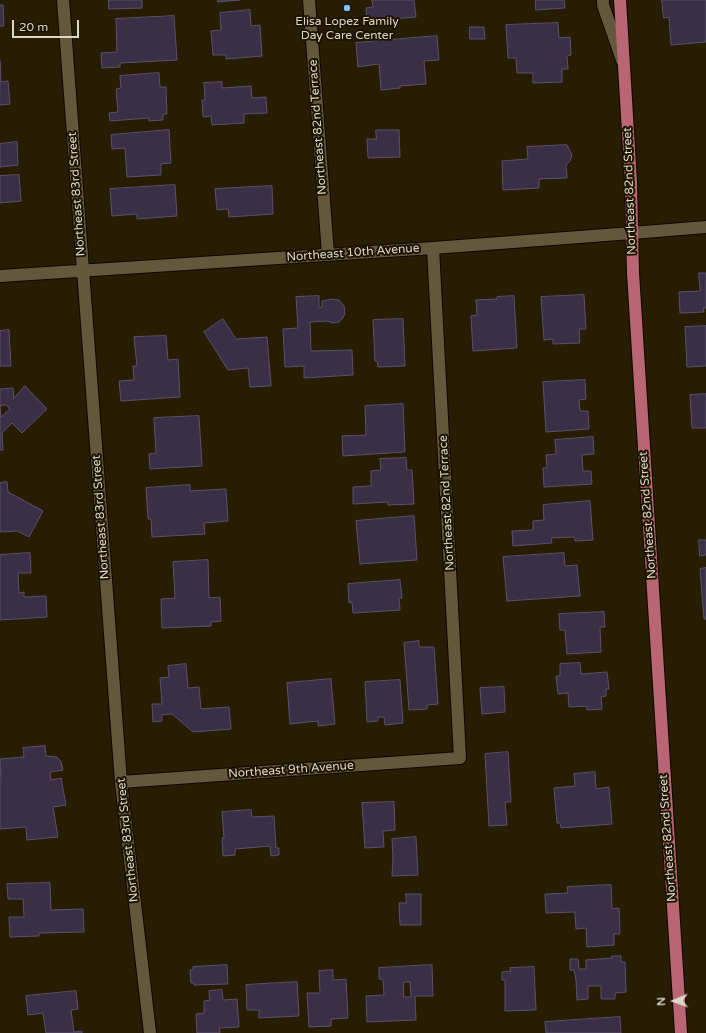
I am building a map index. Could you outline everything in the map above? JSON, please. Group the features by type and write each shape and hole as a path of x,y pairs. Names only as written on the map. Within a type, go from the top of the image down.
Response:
{"main road":[{"path":"620,0 625,68"},
{"name":"Northeast 82nd Street","path":"625,68 631,182 632,273 681,1033"}],"street":[{"name":"Northeast 83rd Street","path":"62,0 121,782 150,1033"},
{"name":"Northeast 82nd Terrace","path":"309,0 328,254"},
{"name":"Northeast 82nd Street","path":"603,0 603,4 625,68"},
{"name":"Northeast 10th Avenue","path":"0,276 433,248 706,227"},
{"name":"Northeast 82nd Terrace","path":"433,248 460,758"},
{"name":"Northeast 9th Avenue","path":"121,782 460,758"}],"building":[{"path":"109,0 142,0 142,8 109,9"},
{"path":"218,0 240,0 218,2"},
{"path":"372,0 414,0 416,17 367,21 366,8 373,7"},
{"path":"536,0 564,0 565,8 536,10"},
{"path":"662,0 706,0 706,42 671,45 669,17 664,18"},
{"path":"0,5 3,5 4,26 0,26"},
{"path":"250,10 251,26 260,25 262,56 226,59 226,55 213,55 211,31 221,30 220,13"},
{"path":"174,16 177,60 120,63 120,67 102,68 101,53 117,52 116,19"},
{"path":"558,23 559,38 570,37 571,55 567,56 568,69 562,69 562,82 533,83 533,73 517,73 516,58 508,58 506,25"},
{"path":"470,27 484,27 485,39 470,39"},
{"path":"437,36 439,60 424,61 426,84 400,86 400,88 381,90 379,64 358,67 356,43"},
{"path":"0,61 1,82 8,81 10,104 0,105"},
{"path":"159,73 160,87 166,87 167,114 163,114 163,120 149,121 149,118 110,121 109,113 118,112 116,89 121,88 120,76"},
{"path":"222,82 222,88 251,86 252,98 266,97 267,113 244,114 244,123 212,125 211,116 203,117 202,100 205,100 204,83"},
{"path":"169,130 171,163 161,164 161,175 127,177 125,148 112,149 111,135"},
{"path":"376,130 399,130 400,157 368,158 367,139 376,139"},
{"path":"17,142 18,165 0,167 0,144"},
{"path":"567,145 572,155 570,161 566,165 567,178 539,179 539,188 503,190 502,161 528,159 527,147"},
{"path":"19,175 21,201 0,203 0,176"},
{"path":"175,185 177,216 137,219 137,214 112,216 110,189"},
{"path":"272,186 273,214 229,217 228,209 217,210 215,189"},
{"path":"699,273 706,273 706,308 703,308 704,312 680,313 679,292 700,291"},
{"path":"584,295 586,329 579,329 580,343 553,344 553,339 544,340 541,297"},
{"path":"319,296 319,308 322,307 322,301 332,299 339,300 344,306 345,314 339,322 310,322 311,351 352,350 353,375 304,378 304,366 285,367 283,329 298,328 296,297"},
{"path":"514,296 517,348 473,351 471,316 477,315 476,300 497,299 497,297"},
{"path":"223,319 236,339 267,337 271,386 250,387 248,368 228,370 204,332"},
{"path":"403,319 405,366 378,367 377,361 375,361 373,320"},
{"path":"706,326 706,366 687,367 685,327"},
{"path":"9,330 11,366 0,366 0,331"},
{"path":"166,336 168,360 178,359 180,397 121,401 119,381 134,380 133,366 137,366 134,337"},
{"path":"585,380 586,399 579,400 580,411 588,411 589,429 546,432 543,382"},
{"path":"25,386 47,409 22,433 12,423 2,433 3,450 0,450 0,406 0,389 13,388 14,398","holes":["6,405 10,409 1,417 0,406"]},
{"path":"706,394 706,428 692,428 690,395"},
{"path":"403,404 405,452 343,456 342,436 366,435 365,406"},
{"path":"199,416 202,466 150,469 149,454 156,453 154,418"},
{"path":"593,437 594,454 582,455 583,471 591,471 592,484 544,487 543,468 547,468 546,455 556,454 555,440"},
{"path":"406,458 407,470 412,470 414,504 388,505 388,502 353,504 353,487 371,486 371,471 381,470 380,459"},
{"path":"7,482 8,492 43,511 29,537 17,531 0,532 0,483"},
{"path":"190,485 190,491 226,489 228,521 204,523 205,534 152,537 151,519 148,519 146,488"},
{"path":"590,501 593,540 575,541 574,537 551,538 552,543 513,546 512,531 533,530 533,521 544,520 543,505"},
{"path":"414,516 417,560 360,564 356,521"},
{"path":"699,540 706,540 706,555 700,556"},
{"path":"30,553 31,573 18,573 19,593 24,592 24,597 46,596 47,617 0,620 0,555"},
{"path":"564,553 565,566 577,565 580,596 507,601 503,557"},
{"path":"208,560 209,598 220,597 221,621 211,622 211,626 162,628 161,599 175,598 173,562"},
{"path":"706,568 706,619 704,619 700,569"},
{"path":"400,580 402,598 399,598 400,610 353,613 352,602 349,603 348,584"},
{"path":"604,612 605,627 600,627 601,652 567,654 565,630 560,630 559,614"},
{"path":"419,641 419,647 434,647 438,704 427,705 427,709 409,710 404,643"},
{"path":"580,663 581,674 607,672 609,689 606,689 606,696 601,697 602,709 587,710 587,706 569,707 568,693 558,694 556,676 560,676 560,664"},
{"path":"186,664 188,688 199,687 201,709 229,707 231,729 193,732 172,714 162,715 162,721 153,722 152,704 162,704 160,678 169,677 168,666"},
{"path":"331,679 335,724 318,726 318,721 290,724 287,683"},
{"path":"400,680 403,723 385,725 384,717 378,717 378,721 367,722 365,682"},
{"path":"504,687 505,712 482,714 480,688"},
{"path":"45,746 46,756 57,757 61,762 63,770 50,772 51,780 61,778 66,805 53,807 58,837 27,840 26,827 0,829 0,759 24,757 23,748"},
{"path":"508,752 511,802 505,802 507,825 489,826 485,754"},
{"path":"595,772 596,789 609,787 612,824 561,828 560,823 557,823 554,788 575,786 574,774"},
{"path":"394,802 395,830 383,831 384,847 365,848 362,803"},
{"path":"251,810 252,817 274,816 276,848 279,848 279,855 271,856 270,846 235,849 235,855 223,856 222,838 224,838 222,812"},
{"path":"416,837 418,875 392,876 392,839"},
{"path":"50,883 51,910 83,909 84,932 39,933 39,936 10,937 9,917 24,917 23,899 8,899 7,884"},
{"path":"611,885 612,909 619,908 620,934 614,934 614,945 587,947 586,928 576,929 575,912 546,913 545,894 568,893 567,887"},
{"path":"406,894 421,894 421,925 400,925 399,903 406,903"},
{"path":"612,956 621,956 621,962 625,962 626,992 615,993 615,999 601,999 601,986 588,986 588,999 577,1000 576,980 574,970 570,970 570,959 578,959 579,969 586,969 586,960 612,958"},
{"path":"227,965 228,984 194,985 194,983 191,983 190,970 193,970 193,967"},
{"path":"432,965 433,996 415,996 416,1020 367,1022 366,996 384,995 383,979 379,979 379,968","holes":["404,982 410,982 411,997 404,997"]},
{"path":"534,967 536,1010 505,1011 505,980 502,980 502,972 511,971 510,968"},
{"path":"333,970 333,980 346,979 348,1018 331,1019 331,1026 309,1027 307,993 320,993 319,971"},
{"path":"297,982 299,1016 259,1018 259,1010 247,1010 246,985"},
{"path":"222,990 223,1000 237,999 239,1027 219,1028 220,1033 197,1033 196,1014 204,1013 204,1001 210,1000 209,991"},
{"path":"76,991 78,1009 71,1010 74,1032 82,1031 82,1033 46,1033 43,1013 28,1015 26,996"},
{"path":"620,1017 621,1033 546,1033 545,1022"}],"place":[{"name":"Elisa Lopez Family Day Care Center","path":"347,8"}]}
